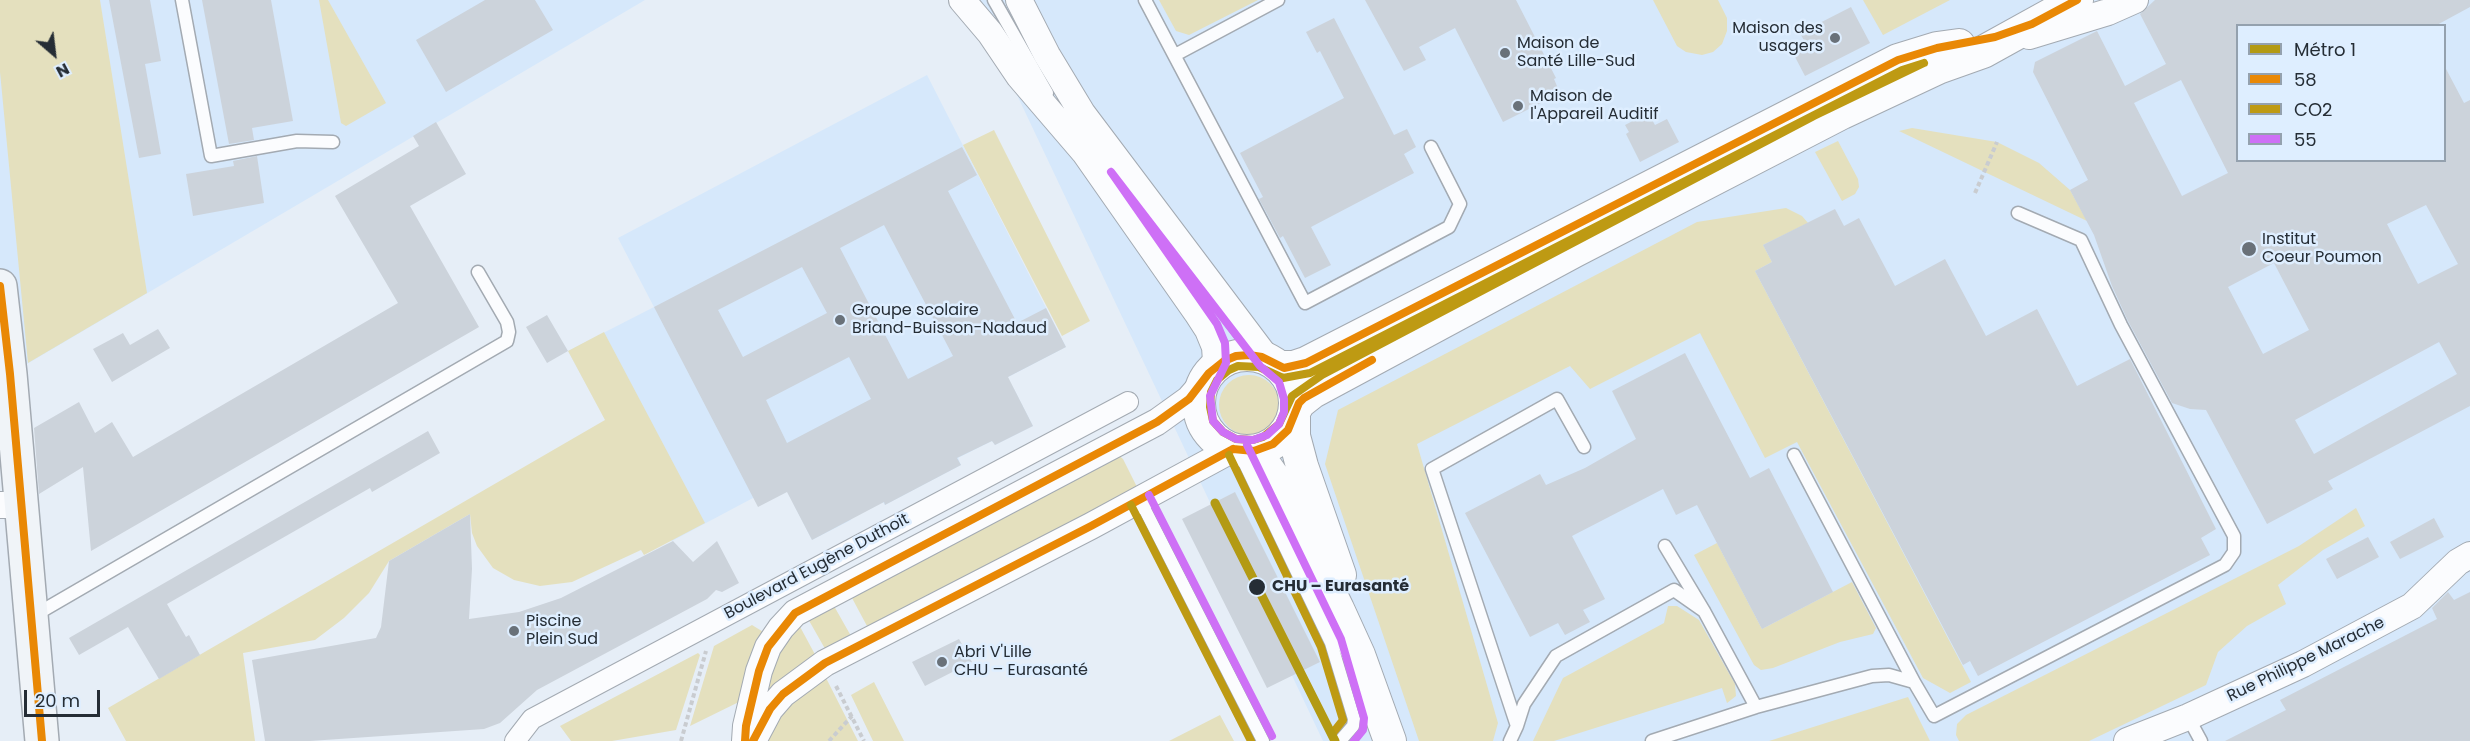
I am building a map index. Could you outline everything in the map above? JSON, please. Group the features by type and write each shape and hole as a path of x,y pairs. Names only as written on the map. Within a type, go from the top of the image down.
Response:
{"main road":[{"path":"0,286 11,505 31,617 42,741"}],"street":[{"path":"962,0 990,33 1019,76 1085,153 1209,330 1215,347 1216,361 1199,395 1199,408 1204,426 1216,440 1260,458 1274,478 1338,609 1366,713 1390,741"},
{"path":"1019,0 1067,91 1094,130 1274,363 1288,377 1294,390 1294,436 1302,466 1350,606 1366,713"},
{"path":"1994,46 2077,0"},
{"path":"753,741 770,709 783,694 825,663 1239,450 1260,450 1279,440 1288,430 1304,398 1327,384 1715,178 1879,95 1994,46 2108,12 2135,0"},
{"path":"1208,376 1224,361 1243,355 1256,355 1274,363 1294,367 1306,363 1898,60 1937,48 1985,40 2032,24"},
{"name":"Boulevard Eugène Duthoit","path":"745,741 746,726 759,671 768,647 795,613 1157,422 1189,399 1208,376"},
{"name":"Boulevard Eugène Duthoit","path":"515,741 532,719 1128,402"},
{"name":"Rue Philippe Marache","path":"2127,741 2188,717 2303,664 2412,606 2458,562 2470,555"}],"lane":[{"path":"182,0 211,156 297,141 333,141"},
{"path":"994,0 1063,120 1085,153"},
{"path":"1002,0 1047,55"},
{"path":"1145,0 1305,303 1449,227 1460,204 1431,147"},
{"path":"1174,55 1278,0"},
{"path":"1794,455 1934,716 2225,565 2234,552 2234,536 2121,325 2081,240 2018,213"},
{"path":"31,617 507,340 509,332 507,322 478,272"},
{"path":"1517,726 1432,469 1557,399 1584,447"},
{"path":"1140,500 1263,741"},
{"path":"1665,546 1704,611 1756,707"},
{"path":"1510,741 1524,704 1556,656 1674,590 1704,611"},
{"path":"1652,741 1756,707 1872,676 1888,675 1914,682"},
{"path":"1340,741 1366,713"},
{"path":"2188,717 2201,741"}],"path":[{"path":"1976,193 1997,142"},
{"path":"681,741 715,621"},
{"path":"829,741 852,716"}],"shaded area":[{"path":"0,0 645,0 10,374 0,286"},
{"path":"0,0 100,0 147,293 28,363 0,72"},
{"path":"319,0 328,0 386,103 346,126 341,123"},
{"path":"972,0 2470,0 2470,741 1323,741"},
{"path":"1159,0 1258,0 1189,35 1176,31"},
{"path":"1653,0 1718,0 1727,18 1727,31 1722,44 1713,52 1702,55 1686,52 1677,46"},
{"path":"1863,0 1950,0 1883,35"},
{"name":"Groupe scolaire Briand-Buisson-Nadaud","path":"927,75 1066,347 989,387 1013,387 1033,426 995,445 992,441 958,458 961,465 885,505 881,499 848,516 851,520 812,540 792,501 801,497 796,487 753,498 672,541 568,351 654,307 618,238"},
{"path":"1912,128 1997,142 2039,163 2070,190 2087,221 1899,131"},
{"path":"994,130 1090,321 1062,336 963,145"},
{"path":"1838,141 1858,179 1859,187 1855,194 1842,201 1815,152"},
{"path":"1786,208 1802,216 1808,223 1763,245 1772,262 1755,271 1971,682 1950,693 1923,678 1797,442 1765,458 1700,333 1590,389 1570,366 1417,444 1498,723 1493,741 1419,741 1325,464 1338,410 1697,222"},
{"path":"604,332 705,523 644,555 641,550 572,582 540,586 514,580 493,568 477,546 472,533 470,514 389,561 369,593 344,618 315,640 243,653 255,741 126,741 108,708 605,420 568,351"},
{"path":"1249,375 1266,380 1274,388 1279,405 1274,422 1266,430 1249,435 1232,430 1224,422 1219,405 1224,388 1232,380"},
{"path":"1116,453 1123,459 1137,487 879,628 867,626 852,598 855,590"},
{"path":"2356,508 2365,526 2323,550 2278,585 2286,604 2247,626 2218,652 2206,685 2089,741 1959,741 1956,735 1957,724 1966,715 2299,546"},
{"path":"1717,543 1762,629 1852,582 1876,628 1873,634 1840,642 1773,668 1761,670 1754,665 1694,555"},
{"path":"834,606 851,636 828,654 807,617"},
{"path":"1668,606 1677,606 1699,620 1735,684 1736,696 1727,703 1722,688 1554,741 1533,741 1563,678 1664,623"},
{"path":"798,623 818,660 765,704 768,670"},
{"path":"752,625 765,633 747,698 690,726 714,646"},
{"path":"698,653 700,655 676,730 612,741 571,741 560,726"},
{"path":"823,672 858,741 766,741 788,702"},
{"path":"874,682 904,741 873,741 851,695"},
{"path":"1908,697 1930,741 1769,741"},
{"path":"1220,715 1234,741 1169,741"}],"building":[{"path":"109,0 150,0 161,61 145,64 161,154 139,158"},
{"path":"202,0 271,0 293,121 252,128 254,140 229,144"},
{"path":"485,0 535,0 553,30 446,92 416,40"},
{"name":"Maison de Santé Lille-Sud","path":"1365,0 1516,0 1556,78 1554,79 1559,91 1503,122 1455,28 1419,47 1426,60 1404,71"},
{"name":"Institut Coeur Poumon","path":"2155,0 2470,0 2470,7 2439,24 2236,24 2236,162 2446,162 2446,69 2464,103 2470,100 2470,406 2328,481 2333,489 2267,524 2206,410 2190,409 2172,403 2128,321 2112,286 2094,235 2070,190 2088,180 2033,72 2035,62 2097,31 2125,86 2166,64 2140,14","holes":["2181,80 2228,173 2182,196 2134,103","2426,205 2458,264 2418,284 2387,224","2274,263 2309,330 2263,354 2228,287","2439,342 2457,374 2314,454 2295,420"]},
{"name":"Maison des usagers","path":"1851,7 1870,43 1805,76 1794,55 1808,48 1800,33"},
{"path":"1334,18 1394,135 1407,129 1416,147 1404,154 1414,173 1311,227 1331,265 1305,278 1283,236 1280,238 1259,199 1263,197 1240,153 1344,98 1320,51 1317,53 1306,32"},
{"path":"1648,113 1655,125 1667,119 1679,142 1640,162 1626,134 1629,132 1625,125"},
{"path":"436,122 466,174 410,206 479,327 91,551 83,467 39,494 34,428 79,402 95,433 112,422 133,457 398,303 335,196 419,146 413,136"},
{"path":"962,147 977,175 948,191 1017,323 1046,308 1066,347 1008,377 1033,426 995,445 992,441 957,458 961,465 812,540 787,492 758,507 654,307","holes":["884,225 953,356 908,379 840,248","802,267 827,313 743,357 718,310","849,357 871,399 787,443 766,400"]},
{"path":"257,156 264,203 193,216 186,174 234,166 233,161"},
{"path":"1835,209 1844,226 1859,218 1895,286 1945,259 1986,336 2037,309 2077,386 2130,359 2216,529 2201,538 2210,555 1978,676 1970,661 1963,665 1755,271 1772,262 1763,245"},
{"path":"547,315 568,351 547,363 526,327"},
{"path":"158,329 170,348 112,382 93,349 123,333 130,345"},
{"path":"1685,353 1750,478 1769,468 1833,592 1762,629 1697,505 1676,515 1663,489 1572,536 1605,599 1583,610 1590,622 1565,635 1558,623 1530,637 1465,513 1540,474 1546,485 1585,468 1636,439 1612,391"},
{"path":"428,431 440,453 372,492 370,488 167,604 186,637 189,635 200,655 159,679 128,627 79,655 69,638"},
{"name":"CHU – Eurasanté","path":"1235,492 1320,662 1267,688 1182,519"},
{"name":"Piscine Plein Sud","path":"470,514 472,569 469,619 519,612 561,598 673,541 693,562 717,541 739,583 722,592 716,590 707,599 537,690 500,723 484,729 310,741 265,741 252,660 376,638 381,627 389,561"},
{"path":"2434,518 2444,537 2400,559 2390,542"},
{"path":"2368,537 2379,557 2337,579 2326,559"},
{"path":"2448,592 2454,600 2470,592 2470,741 2225,741 2286,710 2280,700 2437,619 2432,608"},
{"name":"Abri V'Lille CHU – Eurasanté","path":"959,639 972,662 925,686 912,662"}],"metro line":[{"name":"1","path":"1215,503 1335,741"}],"transit line":[{"name":"58","path":"745,741 746,726 759,671 768,647 795,613 1157,422 1189,399 1209,373 1224,361 1236,356 1249,355 1262,357 1284,368 1306,363 1898,60 1937,48 1995,37 2032,24 2077,0"},
{"name":"CO2","path":"1924,63 1814,116 1322,375 1292,396 1279,424 1263,437 1253,440 1236,439 1223,432 1213,421 1210,407 1211,392 1217,380 1229,370 1238,366 1259,367 1283,378 1310,373 1902,70 1924,63"},
{"name":"55","path":"1111,172 1260,366 1279,382 1284,399 1284,412 1279,424 1267,435 1253,440 1236,439 1223,432 1213,421 1210,396 1226,363 1225,343 1217,324 1111,172"},
{"name":"58","path":"0,286 10,374 42,741"},
{"name":"58","path":"1233,449 1254,451 1273,444 1288,430 1299,403 1304,398 1372,360"},
{"name":"55","path":"1247,445 1341,639 1364,718 1363,730 1354,741"},
{"name":"58","path":"753,741 770,709 783,694 825,663 1091,526 1233,449"},
{"name":"CO2","path":"1229,455 1321,647 1343,720 1332,734"},
{"name":"55","path":"1149,495 1272,736"},
{"name":"CO2","path":"1131,505 1251,741"}],"place":[{"name":"Maison des usagers","path":"1835,38"},
{"name":"Maison de Santé Lille-Sud","path":"1505,53"},
{"name":"Maison de l'Appareil Auditif","path":"1518,106"},
{"name":"Institut Coeur Poumon","path":"2249,249"},
{"name":"Groupe scolaire Briand-Buisson-Nadaud","path":"840,320"},
{"name":"CHU – Eurasanté","path":"1257,587"},
{"name":"Piscine Plein Sud","path":"514,631"},
{"name":"Abri V'Lille CHU – Eurasanté","path":"942,662"}]}
